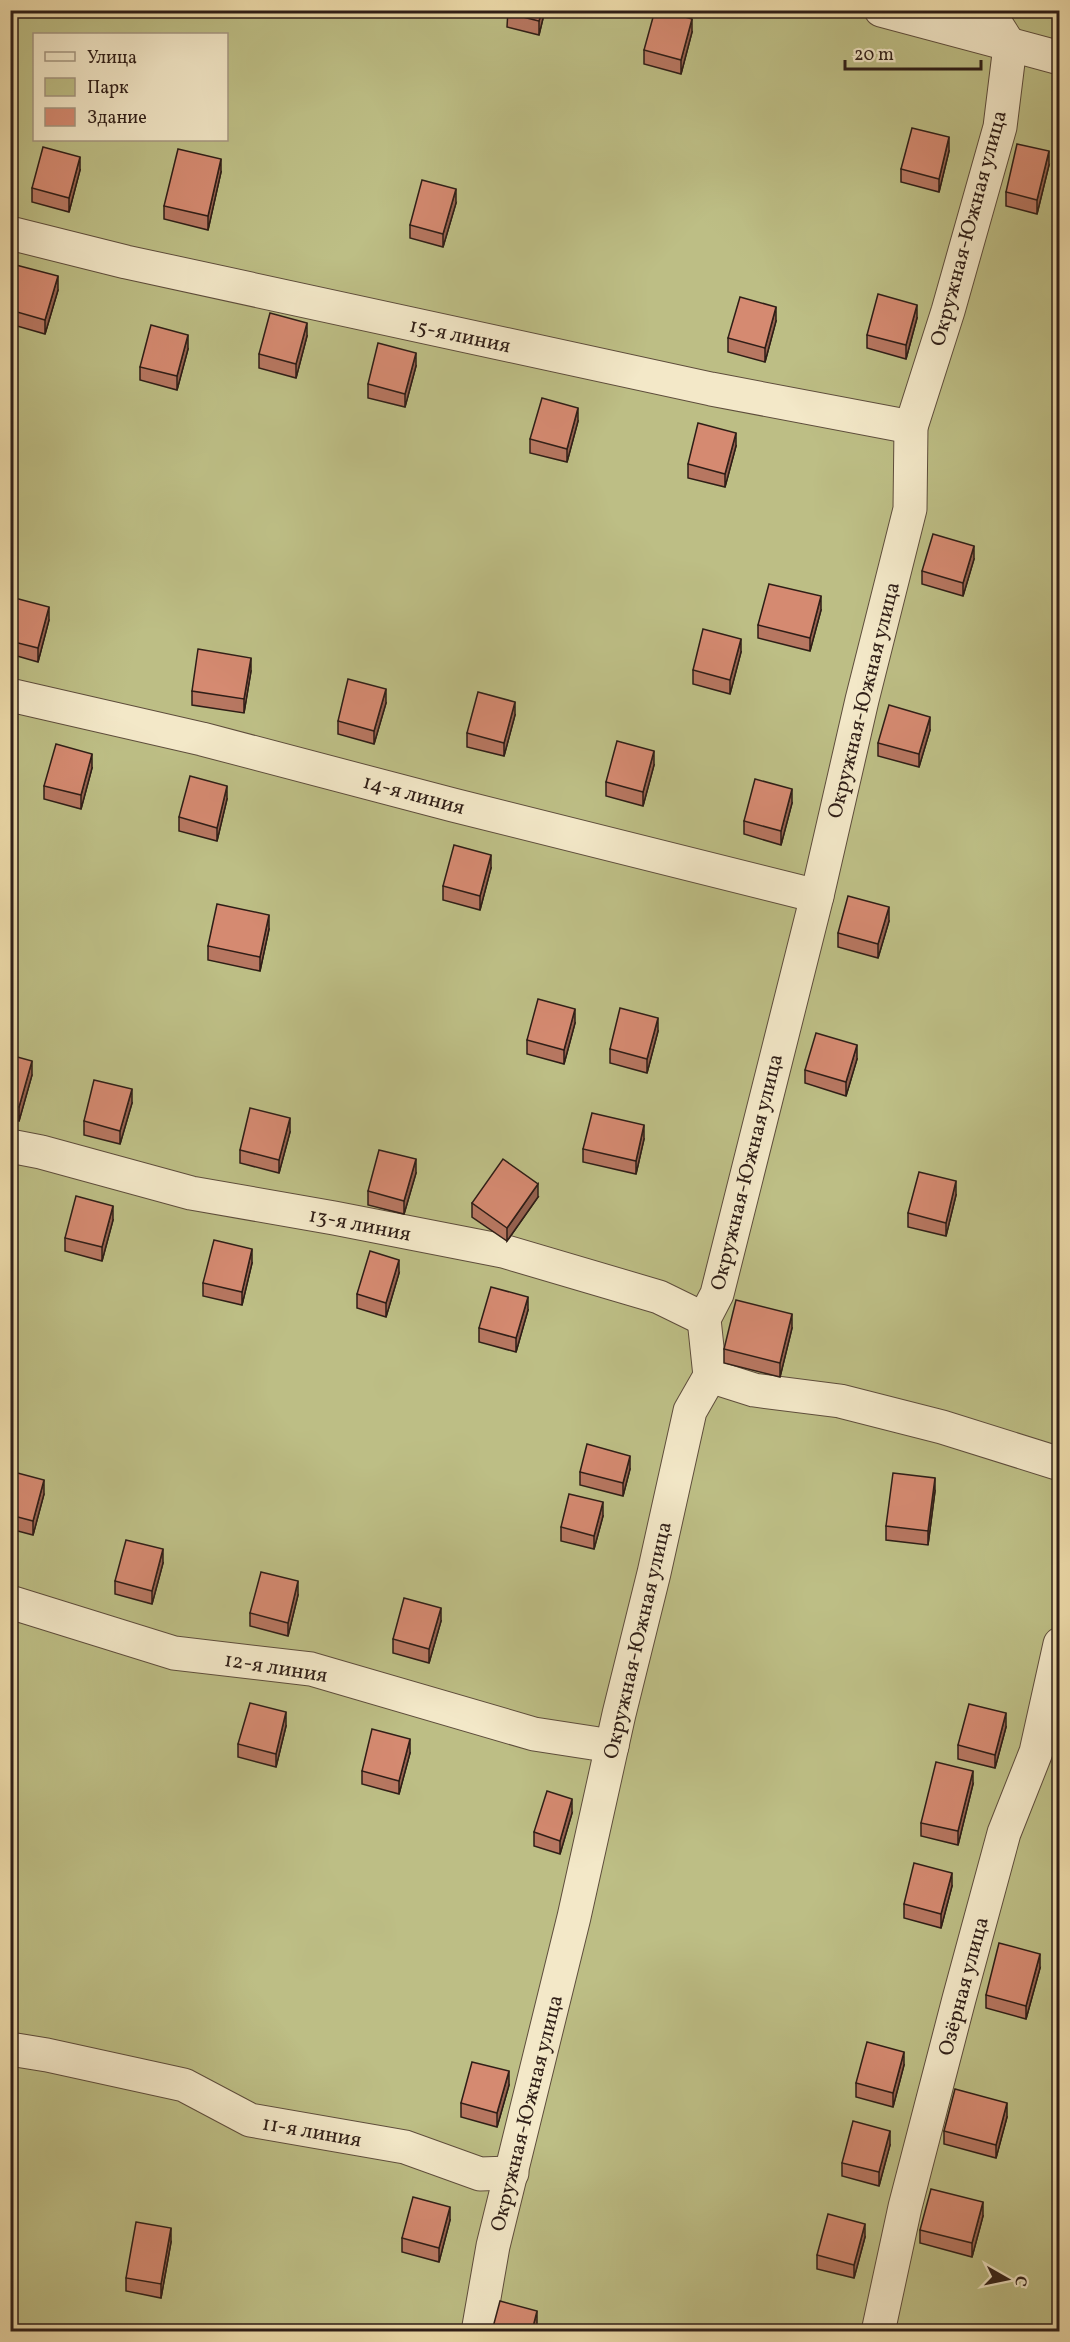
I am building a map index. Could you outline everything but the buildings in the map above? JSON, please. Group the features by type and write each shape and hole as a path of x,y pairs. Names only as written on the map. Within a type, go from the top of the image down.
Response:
{"street":[{"path":"881,10 1059,58"},
{"path":"987,10 1010,46"},
{"name":"Окружная-Южная улица","path":"478,2331 493,2246 574,1917 690,1411 710,1376 704,1319 717,1294 817,896 862,700 910,509 911,427 948,311 1000,127 1010,46"},
{"name":"15-я линия","path":"10,233 126,262 711,389 911,427"},
{"name":"14-я линия","path":"10,695 202,739 453,805 817,896"},
{"name":"13-я линия","path":"10,1146 41,1152 191,1193 503,1251 660,1297 704,1319"},
{"path":"710,1376 754,1390 840,1401 942,1427 1059,1464"},
{"name":"12-я линия","path":"10,1602 174,1653 311,1669 534,1734 612,1746"},
{"name":"Озёрная улица","path":"878,2331 905,2206 959,1999 1004,1833 1036,1752 1059,1644"},
{"name":"11-я линия","path":"10,2049 184,2085 250,2120 405,2147 480,2174 512,2173"}],"green space":[{"path":"11,11 1059,11 1059,2331 11,2331"}]}
